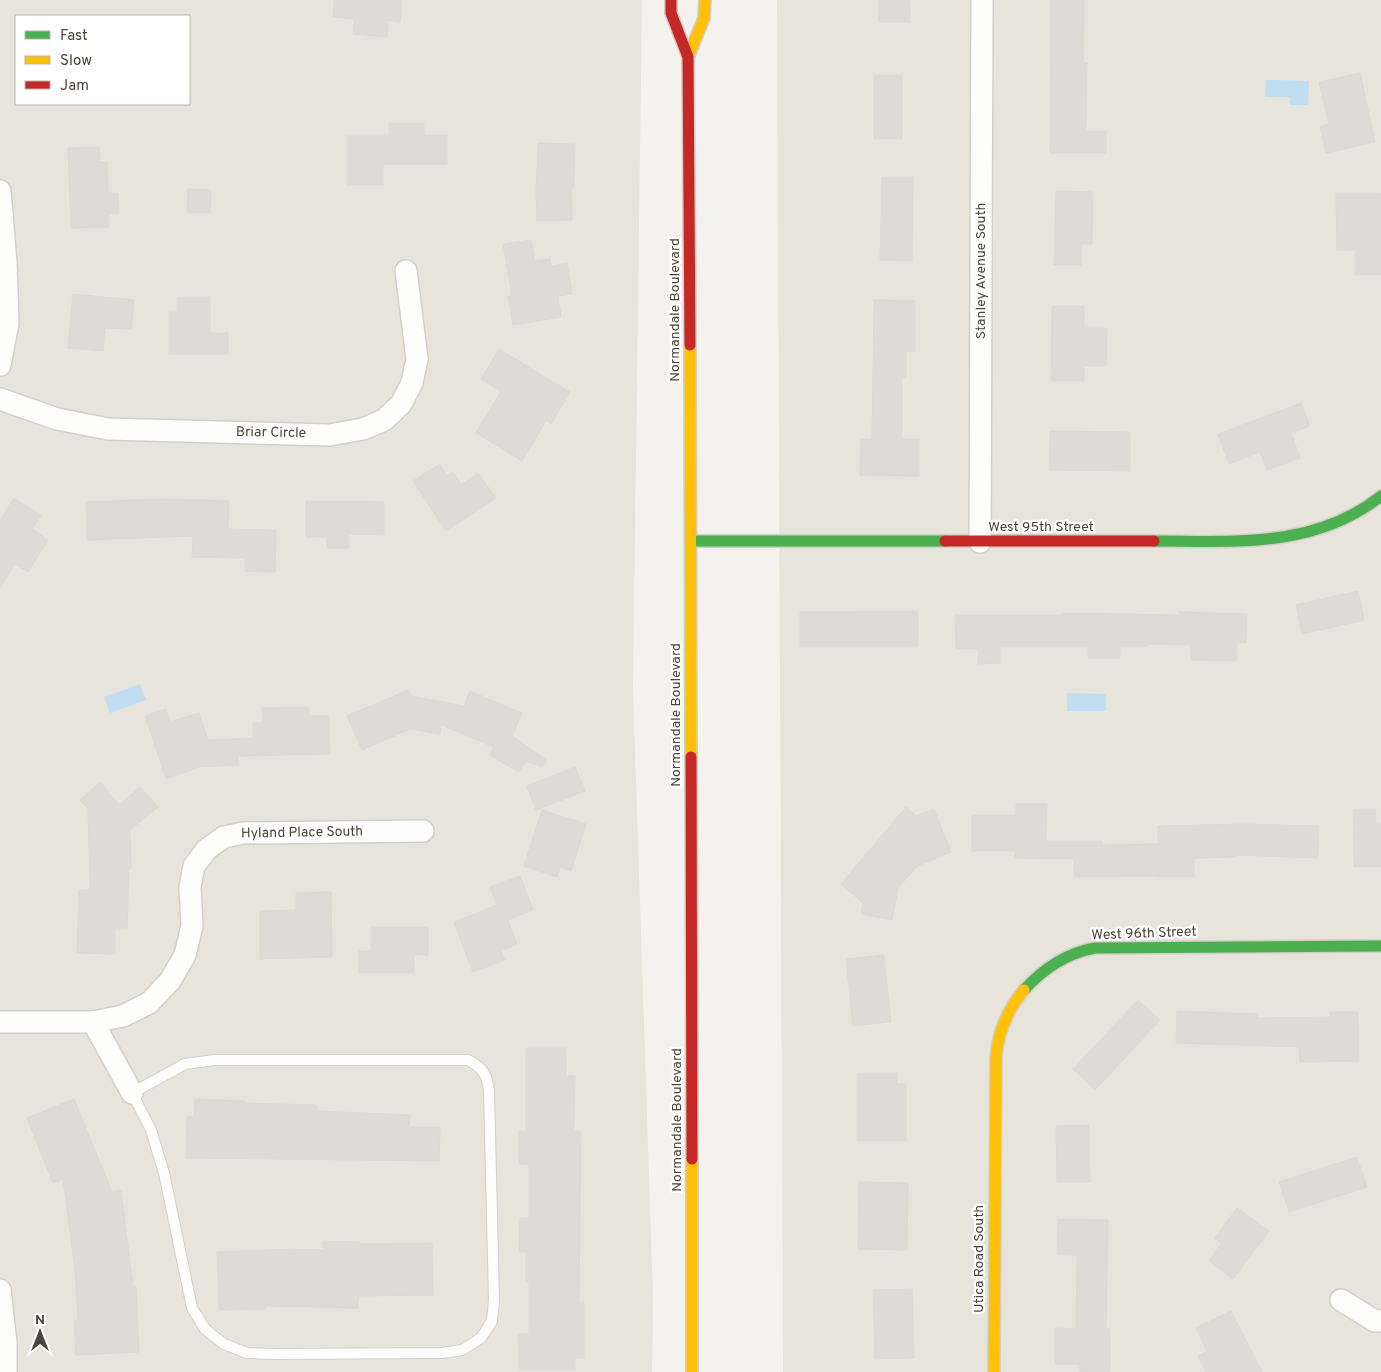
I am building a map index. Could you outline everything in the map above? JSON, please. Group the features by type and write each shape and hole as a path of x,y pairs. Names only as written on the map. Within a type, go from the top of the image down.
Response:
{"street":[{"name":"Normandale Boulevard","path":"671,0 671,13 688,57 691,541 692,1372"},
{"name":"Normandale Boulevard","path":"688,57 704,18 705,0"},
{"name":"Stanley Avenue South","path":"980,542 982,0"},
{"path":"0,191 6,263 8,322 0,365"},
{"name":"Briar Circle","path":"0,399 57,419 108,429 329,434 363,429 384,420 402,404 412,383 417,359 406,271"},
{"name":"West 95th Street","path":"691,541 1254,541 1296,536 1337,523 1381,496"},
{"name":"Hyland Place South","path":"0,1022 93,1022 123,1016 149,1003 170,982 185,955 192,926 190,887 194,866 207,849 224,837 243,833 423,831"},
{"name":"West 96th Street","path":"994,1147 995,1069 999,1039 1010,1010 1029,985 1054,962 1087,950 1121,947 1381,946"},
{"path":"93,1022 132,1093"},
{"name":"Utica Road South","path":"994,1147 994,1372"},
{"path":"0,1290 6,1343 6,1372"},
{"path":"1342,1300 1375,1321 1381,1321"}],"lane":[{"path":"215,1060 468,1060 479,1066 487,1078 489,1092 494,1300 492,1321 481,1338 462,1350 442,1353 248,1353 224,1344 204,1329 192,1308 164,1173 151,1130 132,1093 185,1064 215,1060"}],"shaded area":[{"path":"0,0 642,0 633,689 653,1298 652,1372 0,1372"},
{"path":"777,0 1381,0 1381,1372 783,1372"}],"water":[{"path":"1266,80 1309,81 1308,105 1290,105 1290,97 1265,97"},
{"path":"140,684 146,700 110,713 104,697"},
{"path":"1067,693 1106,694 1106,711 1067,711"}],"building":[{"path":"334,0 402,0 400,22 388,20 387,37 353,34 354,19 333,17"},
{"path":"879,0 910,0 910,22 879,22"},
{"path":"1051,0 1084,0 1083,63 1087,63 1086,131 1106,131 1106,153 1050,153"},
{"path":"1360,73 1375,142 1326,153 1320,126 1329,124 1319,82"},
{"path":"874,75 902,75 902,139 874,139"},
{"path":"389,123 424,123 424,135 447,135 447,164 383,164 383,185 347,185 347,136 389,136"},
{"path":"538,143 575,144 574,187 571,187 572,220 537,221"},
{"path":"99,147 100,162 107,161 108,193 118,193 119,213 109,214 109,227 71,228 68,148"},
{"path":"882,177 913,177 912,261 880,260"},
{"path":"188,189 211,190 210,213 187,213"},
{"path":"1056,191 1093,192 1092,244 1082,244 1081,265 1054,265"},
{"path":"1336,193 1381,193 1381,275 1355,275 1355,250 1337,250"},
{"path":"531,240 535,261 550,259 551,266 567,263 572,294 558,296 561,317 513,325 508,296 512,296 503,244"},
{"path":"73,294 134,300 131,329 105,328 103,351 68,348"},
{"path":"177,297 210,297 210,333 228,333 228,354 169,354 169,312 177,312"},
{"path":"874,300 915,301 915,351 906,351 906,377 902,377 902,439 919,439 919,476 860,475 861,439 872,439"},
{"path":"1052,306 1084,306 1084,328 1107,328 1106,366 1084,366 1084,381 1051,381"},
{"path":"499,349 570,392 551,424 546,421 522,461 476,433 501,391 481,379"},
{"path":"1301,403 1310,426 1291,433 1300,458 1267,470 1260,452 1229,464 1218,434"},
{"path":"1050,431 1130,432 1130,471 1049,470"},
{"path":"440,464 447,476 453,472 461,485 478,473 496,498 446,531 413,481"},
{"path":"14,498 41,515 32,529 48,540 28,572 15,564 0,588 0,520"},
{"path":"162,499 229,501 228,529 276,530 275,572 245,571 245,558 192,557 193,536 87,540 86,502"},
{"path":"306,501 384,502 384,535 349,534 349,548 327,548 327,537 306,537"},
{"path":"1358,591 1364,620 1302,634 1296,605"},
{"path":"918,611 918,647 800,647 800,612"},
{"path":"1179,612 1247,614 1246,643 1237,643 1237,661 1191,660 1191,645 1148,644 1148,647 1120,647 1120,658 1088,658 1088,647 1000,647 1000,663 978,664 978,649 956,649 955,615 1063,615 1063,613 1179,615"},
{"path":"408,690 411,696 464,706 470,691 522,713 512,736 547,760 542,767 527,761 518,772 490,755 494,747 441,725 440,734 410,729 362,750 347,716"},
{"path":"309,707 309,716 329,716 330,754 238,756 239,765 199,767 166,779 145,716 166,709 170,722 199,713 208,740 253,738 253,723 263,722 262,708"},
{"path":"575,767 585,791 536,810 527,786"},
{"path":"100,782 119,805 140,787 158,807 130,830 131,869 129,869 127,928 115,928 115,954 77,953 79,890 90,890 88,809 80,800"},
{"path":"1016,804 1047,804 1046,841 1102,841 1102,845 1158,844 1158,826 1247,824 1319,826 1318,858 1236,855 1236,857 1194,858 1194,877 1074,877 1074,859 1015,858 1015,851 972,851 972,815 1016,815"},
{"path":"906,807 916,816 934,809 951,852 917,866 898,888 892,920 861,914 863,903 841,884"},
{"path":"1353,809 1376,809 1376,824 1381,824 1381,867 1354,867"},
{"path":"542,810 586,824 571,871 560,867 557,877 524,866"},
{"path":"520,876 533,910 508,920 517,944 501,951 505,960 473,972 454,922 497,905 490,887"},
{"path":"331,892 332,957 260,959 260,911 296,910 296,893"},
{"path":"371,927 428,927 428,955 414,955 414,973 359,973 359,951 371,951"},
{"path":"884,955 891,1022 853,1026 846,959"},
{"path":"1138,1000 1160,1020 1095,1090 1073,1069"},
{"path":"1177,1011 1257,1014 1257,1018 1330,1017 1330,1012 1358,1012 1359,1061 1300,1062 1299,1047 1176,1043"},
{"path":"526,1048 566,1048 566,1076 575,1076 574,1131 581,1131 579,1304 584,1304 584,1358 575,1358 575,1369 519,1369 518,1334 529,1334 529,1282 526,1282 526,1252 519,1252 520,1218 529,1218 529,1164 519,1164 519,1131 526,1131"},
{"path":"857,1073 897,1073 897,1084 906,1084 906,1141 857,1141"},
{"path":"74,1099 112,1192 121,1190 133,1286 136,1286 139,1352 76,1355 74,1320 78,1320 75,1270 63,1179 53,1183 27,1118"},
{"path":"195,1099 245,1101 245,1103 317,1105 317,1111 410,1115 409,1127 440,1127 439,1161 186,1158 187,1116 194,1117"},
{"path":"1089,1125 1090,1182 1057,1182 1056,1126"},
{"path":"1357,1157 1367,1187 1289,1212 1279,1182"},
{"path":"859,1182 908,1183 907,1250 858,1249"},
{"path":"1237,1208 1269,1231 1233,1279 1209,1261 1222,1243 1215,1238"},
{"path":"1058,1219 1108,1220 1106,1329 1110,1329 1110,1372 1080,1372 1080,1364 1055,1364 1055,1328 1076,1329 1077,1255 1057,1255"},
{"path":"323,1241 360,1242 360,1244 432,1243 433,1295 359,1296 358,1308 266,1306 266,1309 219,1310 217,1252 290,1249 323,1250"},
{"path":"912,1289 914,1358 875,1359 873,1290"},
{"path":"1231,1311 1262,1372 1206,1372 1198,1356 1207,1351 1196,1328"}],"traffic: fast":[{"path":"1154,541 1243,541 1301,534 1329,525 1355,513 1381,496"},
{"path":"691,541 945,541"},
{"path":"1024,990 1039,975 1056,963 1085,950 1095,948 1381,946"}],"traffic: slow":[{"path":"688,57 704,18 705,0"},
{"path":"690,345 691,757"},
{"path":"994,1372 996,1057 999,1039 1005,1022 1013,1005 1024,990"},
{"path":"692,1159 692,1372"}],"traffic: jam":[{"path":"671,0 671,13 688,57 690,345"},
{"path":"945,541 1154,541"},
{"path":"691,757 692,1159"}]}
